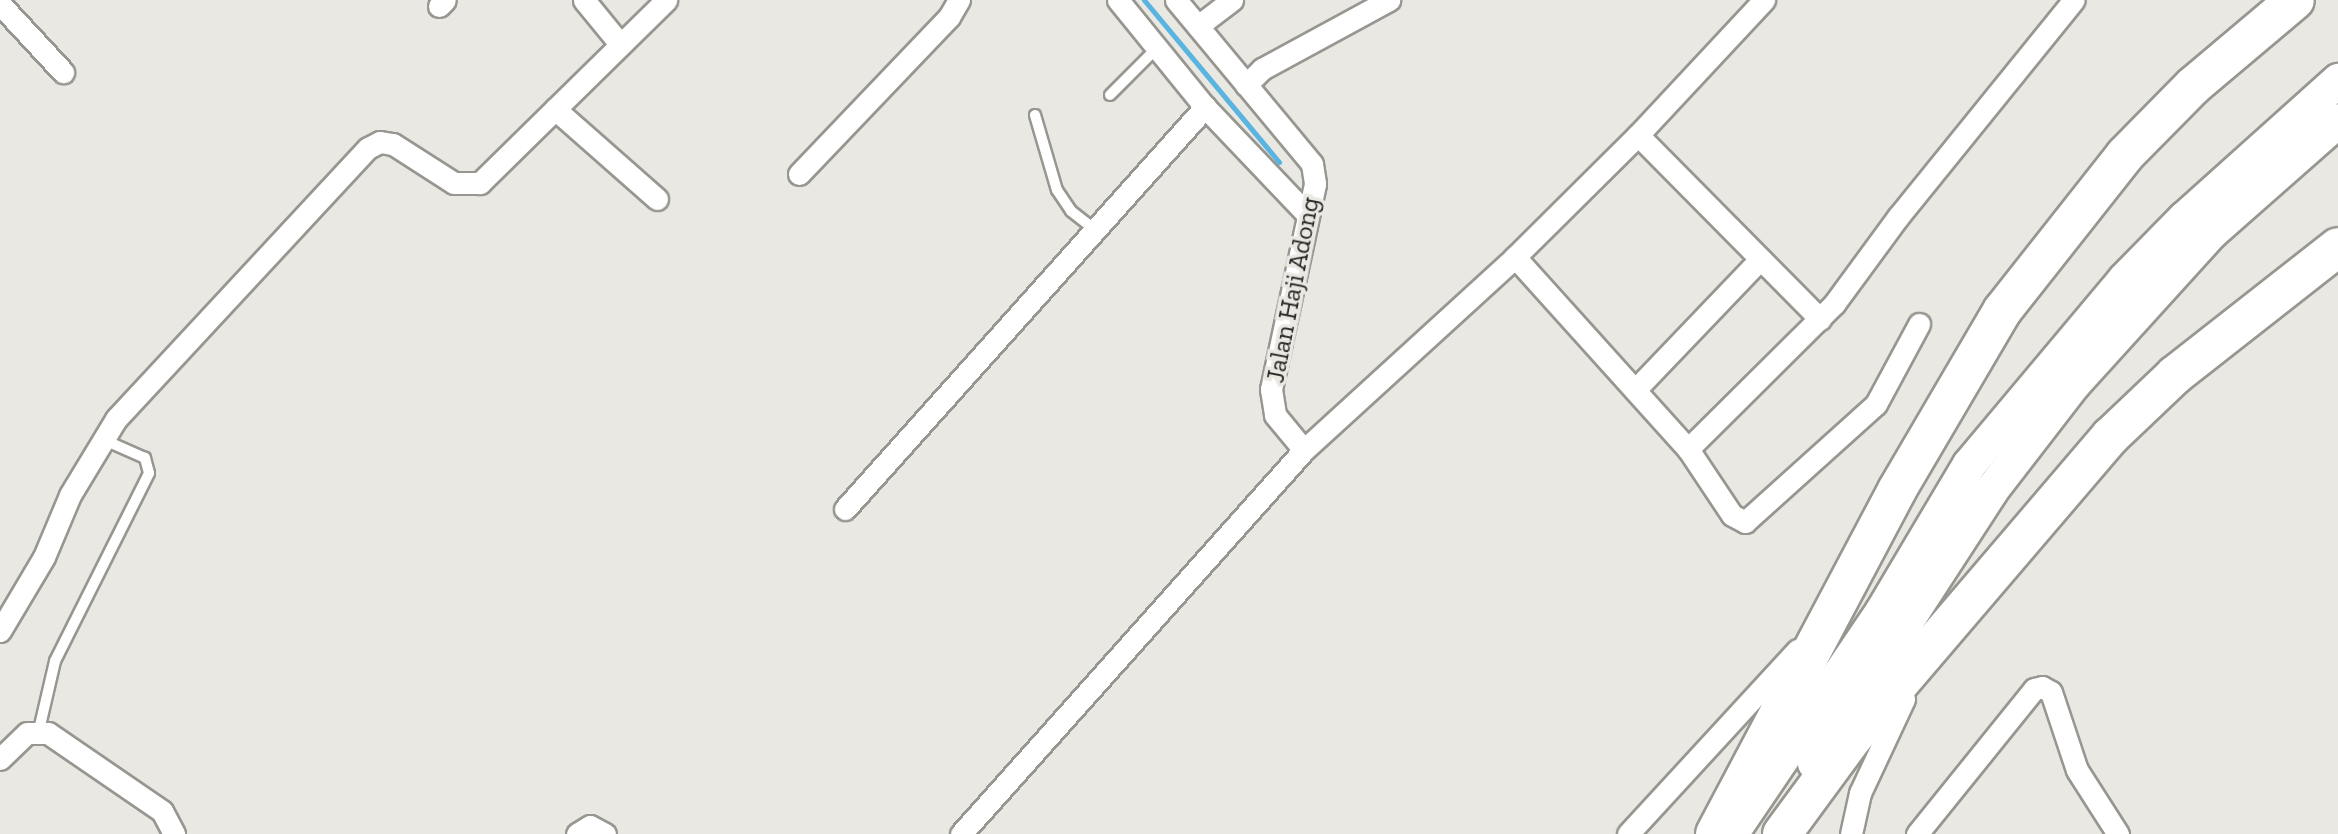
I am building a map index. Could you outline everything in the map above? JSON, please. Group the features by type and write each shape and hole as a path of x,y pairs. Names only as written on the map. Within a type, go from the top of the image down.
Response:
{"highway":[{"path":"1715,834 1897,490 2002,311 2125,155 2193,86 2287,6"},
{"path":"1782,834 1851,740 2111,436 2175,375 2338,247"}],"main road":[{"path":"1730,834 1881,612 1978,453 2123,279 2184,218 2338,80"},
{"path":"1768,834 1991,489 2073,384 2211,232 2338,120"}],"street":[{"path":"584,0 620,44"},
{"path":"0,631 44,557 59,515 116,419 368,148 393,144 454,183 467,186 494,171 666,0"},
{"path":"799,174 949,17 959,0"},
{"path":"1118,0 1205,107 1306,212"},
{"name":"Jalan Haji Adong","path":"1176,0 1312,164 1315,184 1306,212 1271,388 1275,415 1304,450"},
{"path":"1198,26 1231,0"},
{"path":"1247,85 1262,69 1389,0"},
{"path":"961,834 1304,450 1515,257 1638,135 1764,0"},
{"path":"1688,449 1820,319 2074,0"},
{"path":"0,4 62,72"},
{"path":"845,509 1093,228 1205,107"},
{"path":"555,109 657,199"},
{"path":"1638,135 1820,319"},
{"path":"1515,257 1688,449 1737,520 1752,519 1876,404 1919,324"},
{"path":"1635,390 1760,259"},
{"path":"1628,834 1793,656 1897,490"},
{"path":"1851,834 1860,793 1881,740 1937,639"},
{"path":"1917,834 2034,688 2042,687 2051,692 2077,770 2118,834"},
{"path":"0,759 27,733 39,730 162,811 174,834"},
{"path":"577,834 590,827 605,834"}],"lane":[{"path":"1110,95 1157,48"},
{"path":"1035,115 1057,190 1071,211 1093,228"},
{"path":"39,730 55,661 149,473 145,458 102,439"}],"waterway":[{"path":"1144,0 1279,162"}]}
